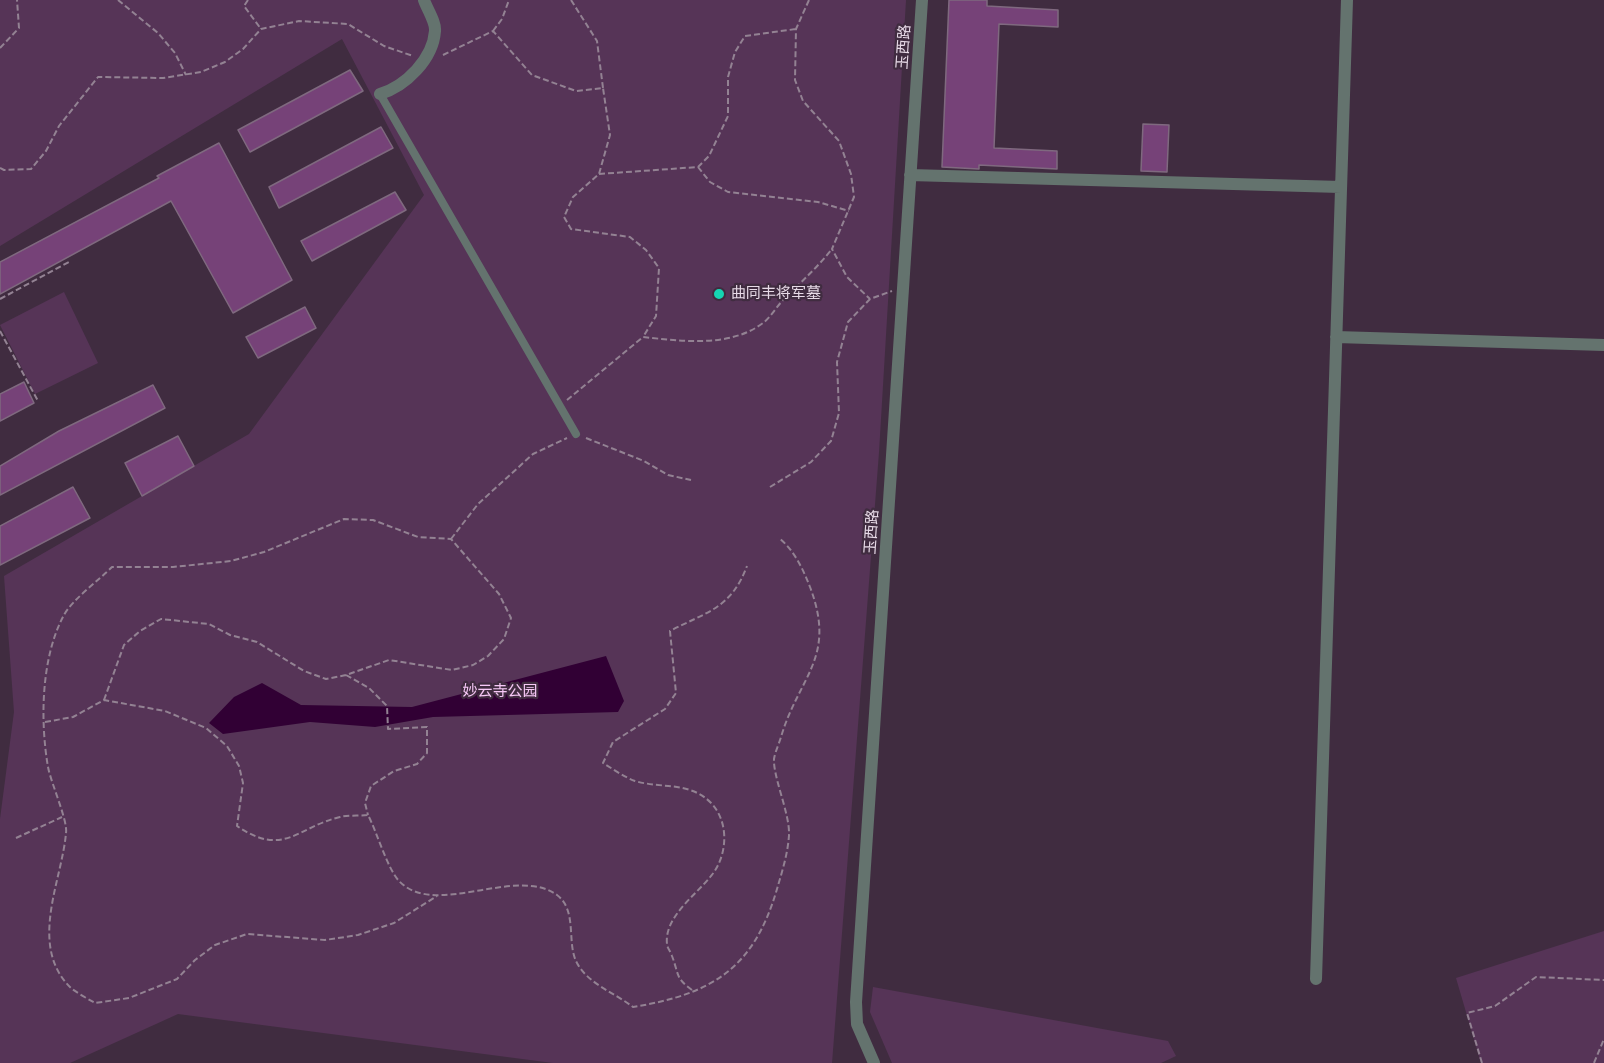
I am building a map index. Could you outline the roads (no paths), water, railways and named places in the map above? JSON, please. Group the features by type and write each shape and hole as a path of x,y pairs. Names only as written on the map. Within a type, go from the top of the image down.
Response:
{"street":[{"path":"380,94 396,89 428,58 436,29 424,0"},
{"name":"玉西路","path":"874,1063 857,1024 856,1002 922,0"},
{"path":"1316,979 1347,0"},
{"path":"910,175 1341,187"},
{"path":"1336,337 1604,345"}],"lane":[{"path":"380,94 576,434"}],"place":[{"name":"曲同丰将军墓","path":"719,294"}],"park label":[{"name":"妙云寺公园","path":"500,692"}]}
